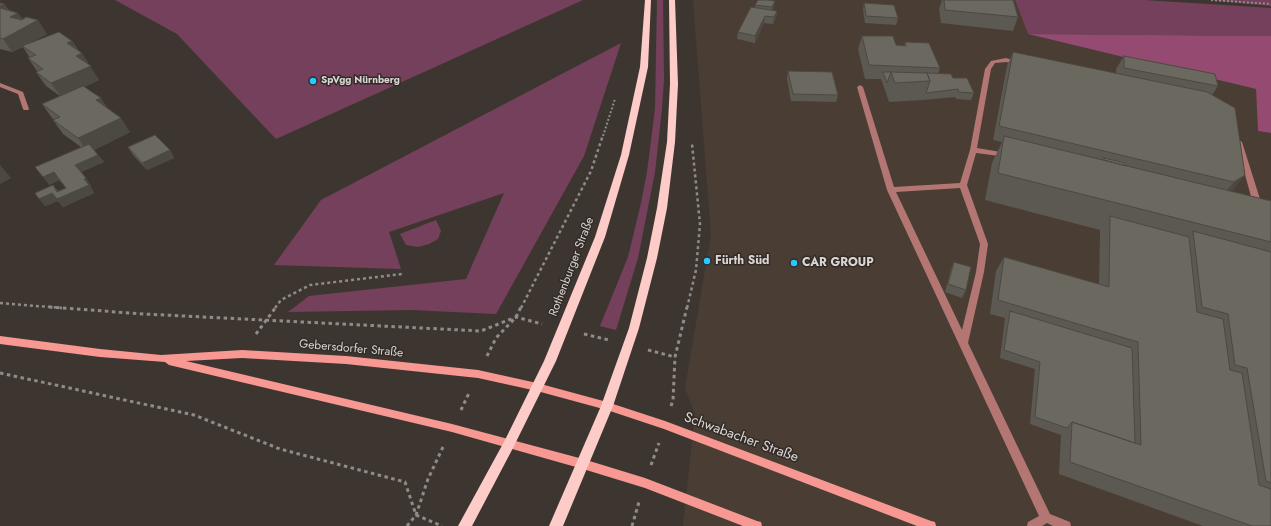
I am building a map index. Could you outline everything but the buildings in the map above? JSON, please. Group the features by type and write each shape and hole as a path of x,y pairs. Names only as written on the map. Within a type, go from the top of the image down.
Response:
{"main road":[{"name":"Rothenburger Straße","path":"465,526 509,444 537,387 564,329 600,237 625,155 644,67 648,0"},
{"path":"556,526 608,406 629,345 652,258 662,208 669,159 674,84 672,0"},
{"name":"Gebersdorfer Straße","path":"0,340 161,359 452,428 509,444"},
{"name":"Gebersdorfer Straße","path":"161,359 242,354 346,360 478,374 537,387"},
{"name":"Schwabacher Straße","path":"537,387 608,406 715,443 931,526"},
{"path":"509,444 645,483 756,526"}],"lane":[{"path":"963,344 980,272 984,244 963,185 973,150 988,69 993,62 1006,60 1029,65"},
{"path":"0,85 21,93 26,109"},
{"path":"860,87 891,190 963,344 1046,518 1066,526"},
{"path":"1236,134 1256,200 1270,218"},
{"path":"973,150 1018,157"},
{"path":"891,190 963,185"},
{"path":"1253,213 1270,218"},
{"path":"1032,526 1046,518"}],"path":[{"path":"1211,0 1271,4"},
{"path":"408,526 416,514 428,479 496,338 516,317 591,171 615,98"},
{"path":"673,400 675,357 696,270 700,224 692,144"},
{"path":"242,354 280,300 310,285 402,274"},
{"path":"0,303 144,314 267,319 480,331 516,317 675,357"},
{"path":"0,373 194,415 280,449 405,482 416,514 440,525"}],"shaded area":[{"name":"SpVgg Nürnberg","path":"115,0 583,0 276,139 177,34"},
{"path":"657,0 663,0 664,79 655,172 638,258 616,330 600,326 628,257 647,172 655,109"},
{"path":"693,0 1015,0 1028,34 1256,89 1258,131 1271,133 1271,526 683,526 695,414 685,388 711,235"},
{"path":"1015,0 1144,0 1271,8 1271,36 1028,34"},
{"path":"1210,0 1271,0 1271,6"},
{"path":"1028,34 1271,36 1271,133 1258,131 1256,89"},
{"path":"621,43 584,156 496,314 411,310 288,312 309,296 466,279 504,193 389,232 401,269 274,265 321,200"},
{"path":"436,220 441,231 438,239 429,244 418,247 406,245 400,234"}],"place":[{"name":"SpVgg Nürnberg","path":"313,81"},
{"name":"Fürth Süd","path":"707,261"},
{"name":"CAR GROUP","path":"794,263"}]}
